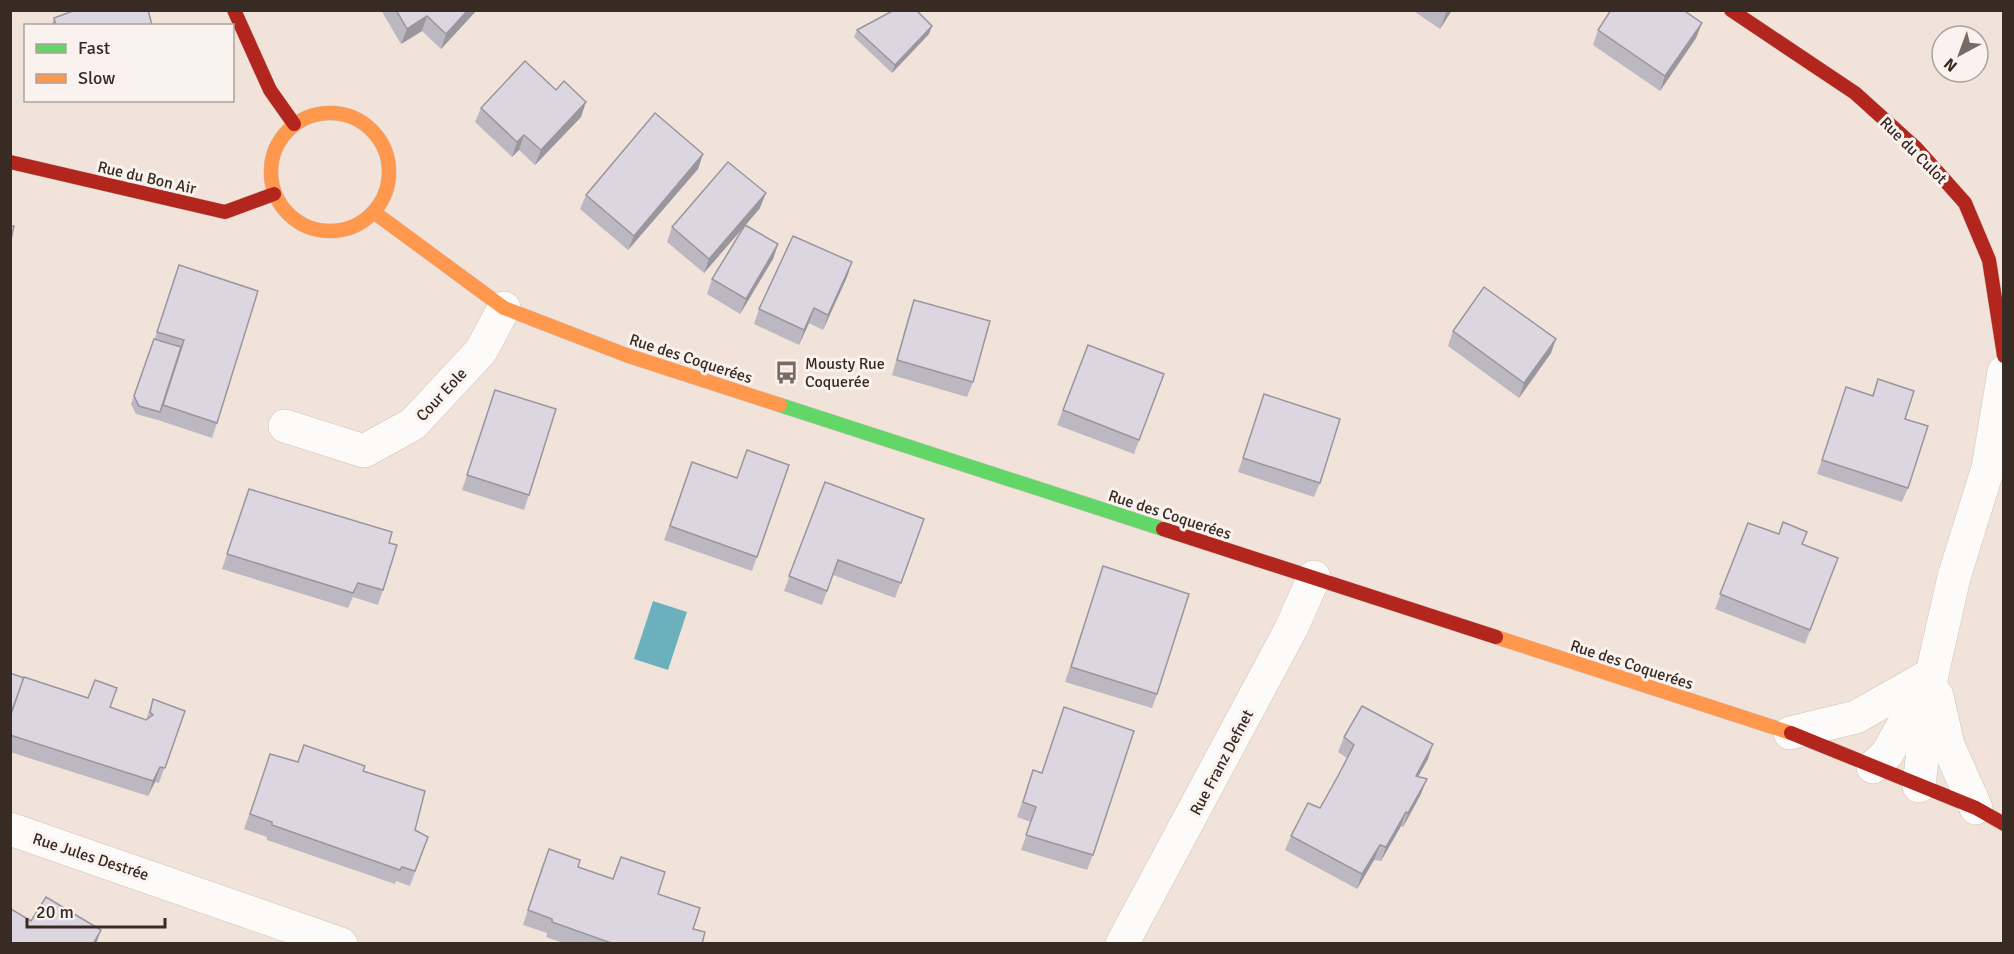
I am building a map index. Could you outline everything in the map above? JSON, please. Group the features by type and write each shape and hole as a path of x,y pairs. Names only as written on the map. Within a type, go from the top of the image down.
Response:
{"street":[{"path":"234,10 270,90 294,124"},
{"name":"Rue du Culot","path":"1731,10 1856,93 1916,148 1965,203 1989,260 2004,356"},
{"path":"340,113 363,122 380,139 389,161 388,189 375,213 349,230 319,232 291,219 274,194 270,174 272,155 281,138 294,124 317,114 340,113"},
{"name":"Rue du Bon Air","path":"10,162 225,212 274,194"},
{"name":"Rue des Coquerées","path":"375,213 504,308 626,355 1790,733 1976,808 2004,824"},
{"name":"Cour Eole","path":"285,426 364,451 413,424 481,351 504,308"},
{"path":"1919,786 1932,674 1954,577 1988,468 2004,372"},
{"name":"Rue Franz Defnet","path":"1122,944 1292,627 1314,578"},
{"path":"1790,733 1856,717 1932,674"},
{"path":"1873,767 1887,754 1932,674"},
{"path":"1932,674 1948,745 1976,808"},
{"name":"Rue Jules Destrée","path":"10,829 341,944"}],"water":[{"path":"653,601 687,612 668,670 634,659"}],"building":[{"path":"148,10 152,24 56,24 54,18 73,11"},
{"path":"396,10 468,10 446,34 427,16 407,29"},
{"path":"894,10 916,10 932,26 895,65 857,30"},
{"path":"1611,10 1683,10 1702,23 1665,76 1598,30"},
{"path":"525,61 556,90 564,81 586,102 541,150 524,135 517,142 481,108"},
{"path":"655,113 703,154 634,236 586,195"},
{"path":"728,162 766,193 709,259 672,227"},
{"path":"745,225 778,244 746,299 712,279"},
{"path":"10,226 14,226 10,244"},
{"path":"793,236 852,262 828,315 814,308 804,330 759,309"},
{"path":"179,265 258,291 217,423 163,405 184,340 157,332"},
{"path":"1484,287 1556,339 1524,383 1453,331"},
{"path":"914,300 990,321 973,382 897,360"},
{"path":"154,339 181,347 160,412 139,406 134,396"},
{"path":"1088,345 1164,374 1139,440 1063,410"},
{"path":"1878,379 1914,391 1905,419 1928,426 1908,488 1822,460 1846,387 1873,396"},
{"path":"495,390 556,409 529,495 467,475"},
{"path":"1264,394 1340,419 1320,483 1243,458"},
{"path":"747,450 789,465 757,557 670,526 692,462 737,478"},
{"path":"825,482 924,519 901,583 838,560 827,591 789,576"},
{"path":"249,489 392,532 389,543 397,545 383,590 358,583 353,593 227,554"},
{"path":"1783,522 1807,532 1802,544 1838,558 1810,630 1720,594 1748,523 1779,534"},
{"path":"1103,566 1189,594 1157,694 1071,667"},
{"path":"10,673 24,678 10,716"},
{"path":"24,677 88,698 95,680 117,688 110,707 146,720 153,715 150,712 153,699 185,711 165,768 160,767 153,781 10,735 10,717"},
{"path":"1362,706 1433,744 1416,776 1427,779 1386,847 1380,845 1362,874 1291,836 1308,803 1320,808 1338,776 1354,745 1344,737"},
{"path":"1064,707 1134,731 1093,855 1026,835 1036,807 1023,802 1033,770 1042,773"},
{"path":"304,745 365,766 363,771 425,791 415,830 428,837 415,871 402,867 400,870 272,825 272,822 250,814 270,754 298,762"},
{"path":"549,849 580,860 578,867 613,879 621,857 665,872 658,894 700,908 693,929 705,932 702,944 614,944 552,922 552,919 528,910"},
{"path":"46,897 101,930 93,944 10,944 11,909 31,921"}],"traffic: fast":[{"path":"780,405 1163,529"}],"traffic: slow":[{"path":"330,113 353,117 372,130 385,149 389,172 385,195 372,214 353,227 330,231 307,227 288,214 275,195 271,172 275,149 288,130 307,117 330,113"},
{"path":"375,213 504,308 626,355 780,405"},
{"path":"1496,637 1791,733"}],"traffic: jam":[{"path":"234,10 270,90 294,124"},
{"path":"1731,10 1855,93 1916,148 1965,203 1989,260 2004,356"},
{"path":"10,162 225,212 274,194"},
{"path":"1163,529 1496,637"},
{"path":"1791,733 1976,808 2004,824"}],"place":[{"name":"Mousty Rue Coquerée","path":"787,372"}]}
